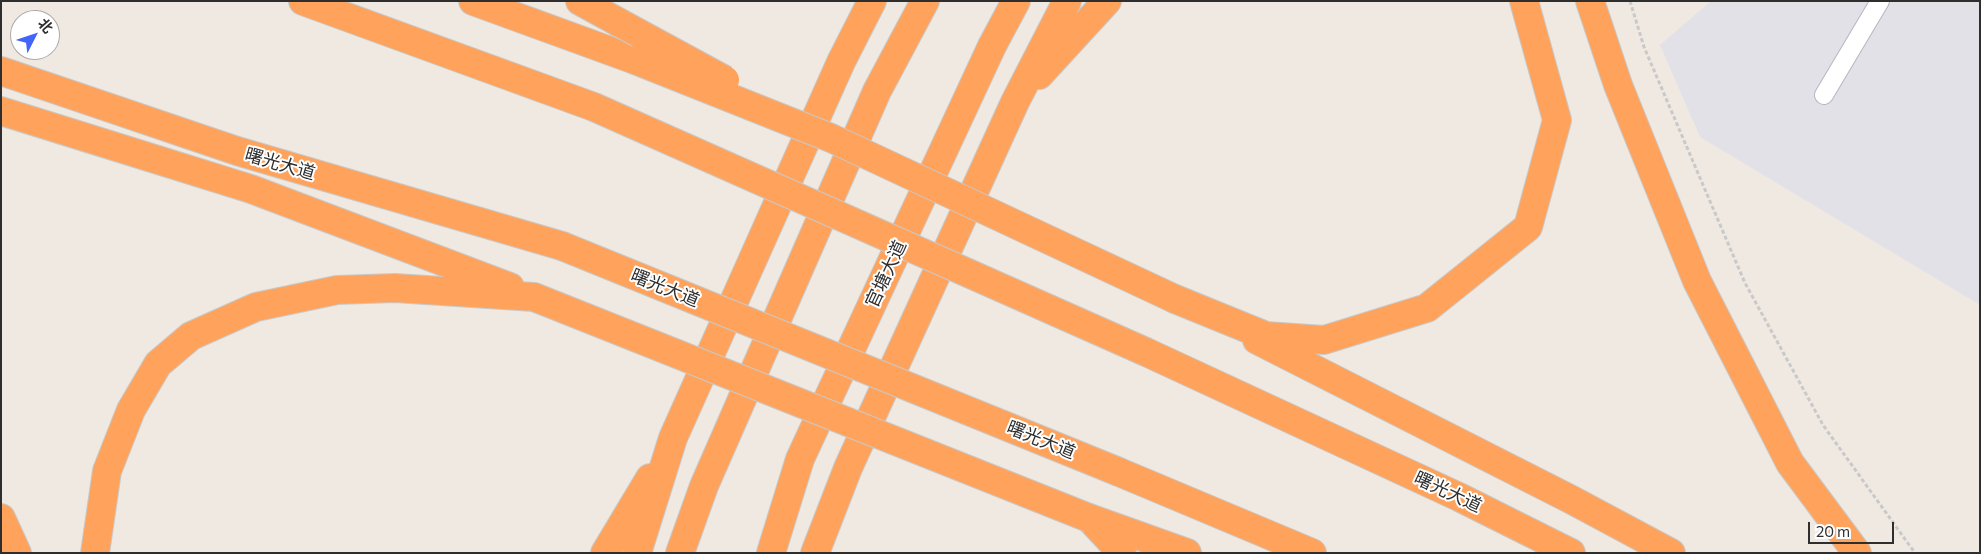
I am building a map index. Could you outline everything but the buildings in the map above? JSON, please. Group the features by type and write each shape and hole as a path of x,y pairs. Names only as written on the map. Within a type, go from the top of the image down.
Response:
{"highway":[{"name":"曙光大道","path":"303,1 594,107 1146,352 1459,497 1572,553"},
{"path":"473,1 635,60 831,138 1175,299 1572,500 1670,553"},
{"path":"580,1 831,138"},
{"path":"637,553 674,438 841,62 872,1"},
{"path":"680,553 704,486 869,109 925,1"},
{"name":"官塘大道","path":"771,553 800,459 988,55 1016,1"},
{"path":"815,553 848,468 1015,102 1066,1"},
{"path":"1015,102 1107,1"},
{"path":"1175,299 1266,336 1324,340 1427,308 1528,228 1557,120 1524,1"},
{"path":"1590,1 1618,85 1697,282 1790,463 1857,553"},
{"name":"曙光大道","path":"1,71 237,151 562,246 1120,472 1312,553"},
{"path":"1,111 251,189 534,297 1089,518 1187,553"},
{"path":"95,553 107,472 131,410 158,364 190,336 256,307 337,290 395,288 534,297"},
{"path":"605,553 674,438"},
{"path":"1,518 17,553"},
{"path":"1089,518 1122,553"}],"lane":[{"path":"1824,95 1880,1"}],"path":[{"path":"1630,1 1644,47 1745,283 1823,425 1915,553"}],"shaded area":[{"path":"1711,1 1980,1 1980,305 1700,137 1660,45"}]}
